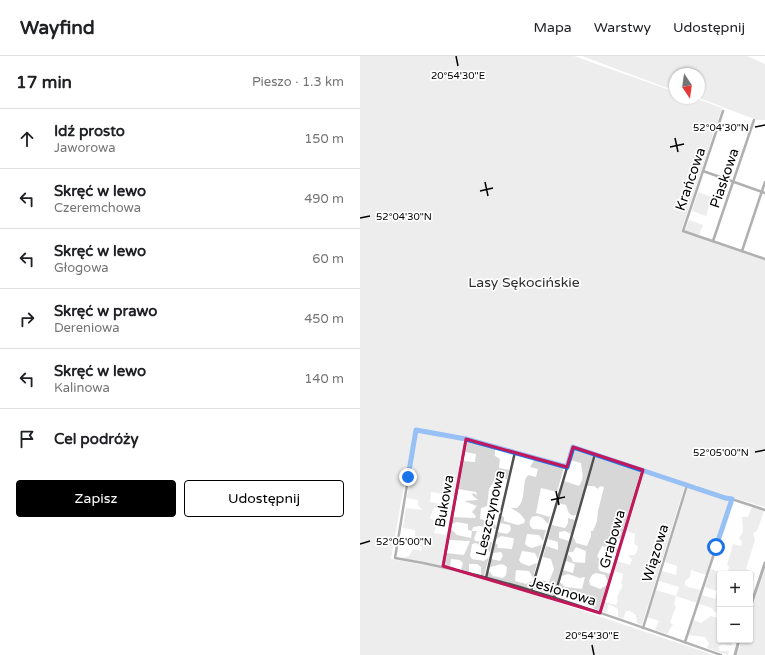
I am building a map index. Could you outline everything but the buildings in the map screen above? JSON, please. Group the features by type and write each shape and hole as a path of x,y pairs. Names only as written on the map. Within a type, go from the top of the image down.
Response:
{"street":[{"name":"Krańcowa","path":"713,242 683,231 723,111"},
{"name":"Piaskowa","path":"713,242 754,120"},
{"path":"703,171 763,192"},
{"path":"742,251 763,192 765,182"},
{"path":"713,242 765,259"},
{"name":"Jesionowa","path":"466,439 416,430 395,558 443,566 531,591 721,655"},
{"path":"466,439 567,467"},
{"name":"Bukowa","path":"443,566 466,439"},
{"path":"531,591 574,447 765,510"},
{"name":"Leszczynowa","path":"486,578 515,452"},
{"path":"554,598 595,454"},
{"name":"Grabowa","path":"600,613 643,470"},
{"name":"Wiązowa","path":"643,628 687,485"},
{"path":"685,642 732,499"},
{"path":"750,607 765,564"},
{"path":"734,655 739,643"}],"highlighted area":[{"path":"466,439 567,467 573,447 643,470 600,613 443,566"}],"green space":[{"name":"Lasy Sękocińskie","path":"360,56 574,56 669,90 669,104 705,104 705,102 722,108 681,231 765,260 765,507 697,487 697,485 693,485 572,444 566,465 466,438 414,429 391,559 447,569 509,586 714,655 360,655"},
{"path":"582,56 747,56 765,64 765,120 757,120 705,100 705,68 669,68 669,89"},
{"path":"698,192 712,197 706,216 692,211"},
{"path":"689,220 703,225 699,235 685,231"},
{"path":"418,432 464,439 454,496 431,492 430,502 452,506 450,510 434,507 430,518 437,522 434,533 447,535 441,565 401,558 409,556 413,549 421,551 422,548 415,540 415,530 403,528 406,508 422,510 418,505 418,500 407,498"},
{"path":"467,440 495,448 495,456 500,459 499,468 509,470 507,479 497,477 489,489 487,506 481,508 480,519 495,523 496,529 480,526 473,527 472,531 468,530 468,524 456,522 451,525 453,517 475,518 476,516 472,512 477,506 464,501 478,500 472,495 473,493 477,495 476,492 458,489 463,461 475,462 476,454 465,452"},
{"path":"574,448 594,455 576,515 572,515 569,513 566,505 558,503 564,481 579,486 582,480 583,475 581,463 570,460"},
{"path":"596,456 641,471 621,539 609,536 608,545 618,548 616,554 611,548 602,546 597,556 600,560 598,568 600,571 611,574 608,583 605,575 596,573 592,575 589,581 590,585 600,589 607,585 600,611 593,608 596,604 591,601 590,597 579,597 566,591 557,593 560,582 565,587 582,589 585,577 580,578 568,574 562,576 563,570 573,573 575,564 566,561 568,555 571,557 573,562 585,563 586,551 576,547 573,552 569,552 573,536 576,543 587,546 591,536 591,531 593,531 597,521 604,487 600,486 598,489 594,486 587,486"},
{"path":"535,459 564,467 557,492 541,488 536,513 550,517 548,524 538,516 532,517 530,522 530,526 533,529 546,530 543,541 539,535 527,534 525,544 527,546 534,548 542,545 538,559 535,553 522,551 519,560 521,563 529,566 537,563 533,578 529,571 516,570 515,581 526,584 532,581 529,589 487,577 489,571 493,576 503,578 506,575 507,567 505,565 500,564 490,567 491,559 500,561 503,556 501,552 493,553 495,543 498,545 497,548 512,549 513,538 501,536 496,539 498,532 507,534 511,530 510,525 500,523 501,516 504,517 504,521 518,525 524,523 525,520 522,516 511,508 517,508 522,502 525,482 528,475 536,477 538,469 530,467"},
{"path":"643,471 685,485 642,625 637,623 636,615 630,611 626,611 623,619 618,617 618,609 611,605 608,605 607,613 603,611 605,602 616,605 618,601 617,597 623,585 621,584 623,574 614,571 617,561 630,565 632,560 628,555 634,555 637,552 638,546 634,544 635,534 626,531"},
{"path":"688,486 730,501 706,575 691,570 690,577 685,581 685,585 688,587 701,590 697,603 676,596 679,587 659,581 662,571 676,575 677,566 665,562"},
{"path":"752,507 764,511 757,531 753,533 755,540 746,569 750,571 728,571 729,567 727,565 733,544 741,546 742,542 739,538 743,532 742,517 748,517"},
{"path":"568,518 575,520 571,534 565,531 559,532 559,538 569,541 553,596 534,589 537,579 549,582 554,569 551,559 543,557 546,546 558,550 558,542 548,539 552,525 565,528 568,523"},
{"path":"451,529 457,535 471,538 472,531 477,531 474,538 475,541 492,542 490,552 476,543 472,544 470,556 472,559 484,561 489,557 484,576 481,576 481,567 477,564 469,564 469,572 461,570 463,563 460,560 451,559 450,567 444,565 446,553 464,555 470,541 449,540"},
{"path":"711,569 717,571 717,591 705,587"},
{"path":"765,569 765,655 737,655 741,643 753,643 753,606"},
{"path":"656,590 676,596 674,605 676,606 670,623 673,624 667,634 655,630 659,621 647,617"},
{"path":"717,591 717,613 712,608 699,604 702,595 715,599"},
{"path":"711,616 717,618 717,643 732,643 731,646 722,644 718,647 720,651 729,651 728,655 707,648 709,643 705,637 689,635 694,620 701,623"}],"route":[{"path":"408,477 416,430 466,439 567,467 573,447 725,498 732,499 716,547"}]}
